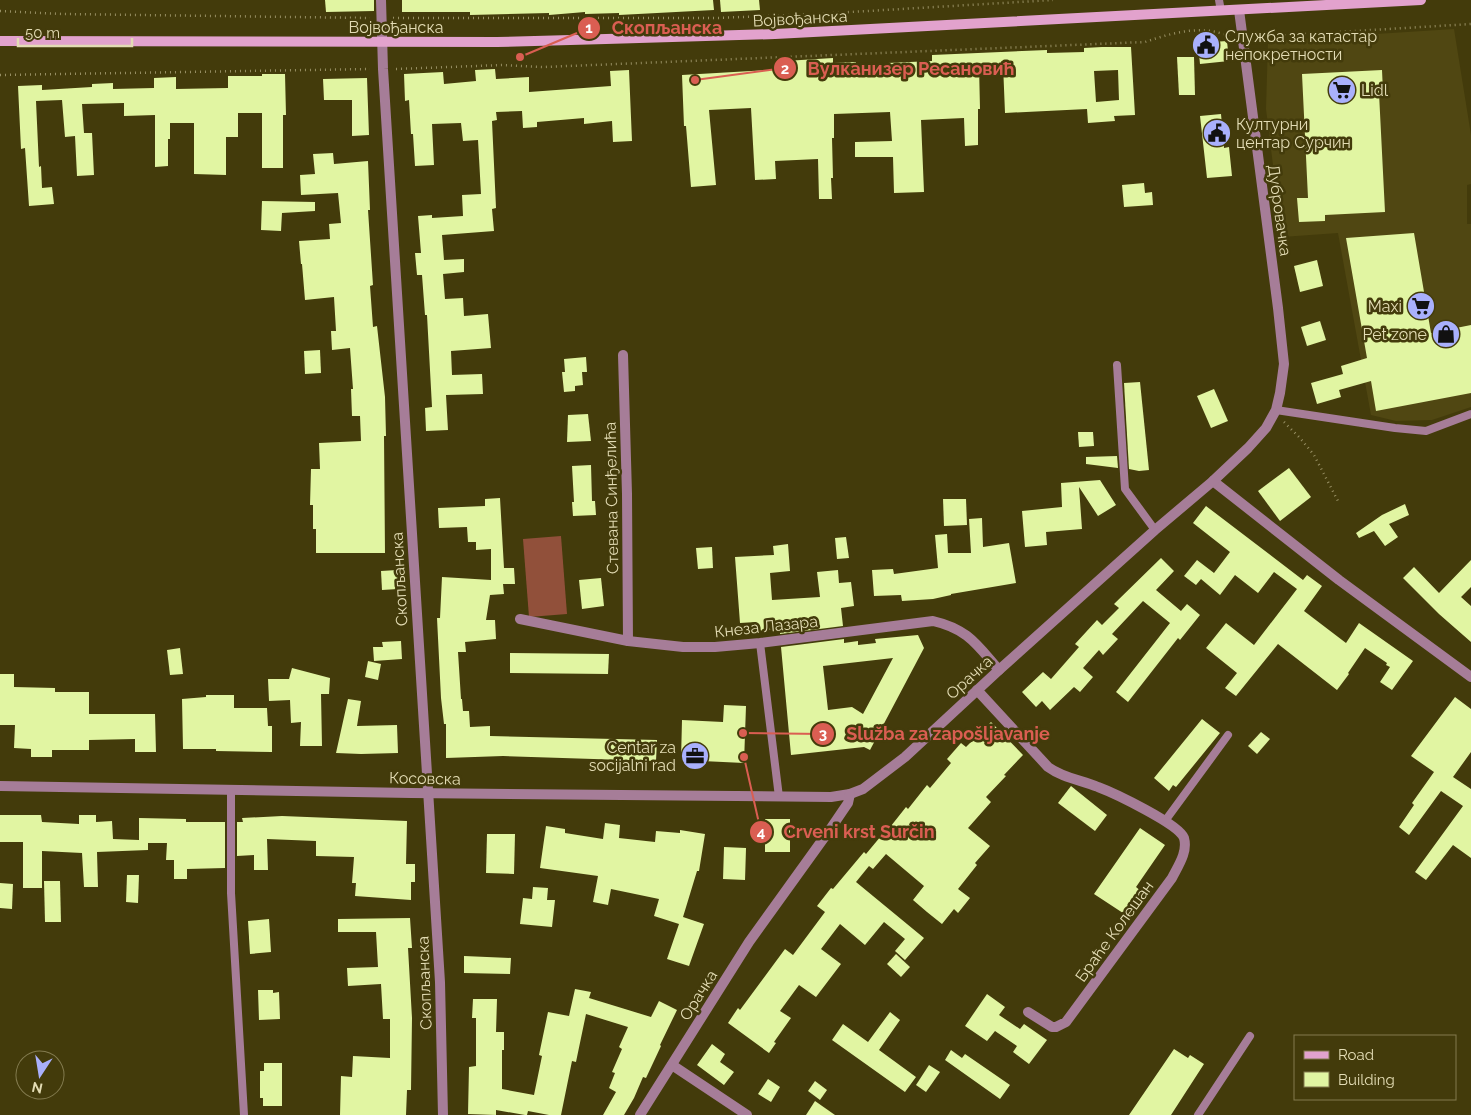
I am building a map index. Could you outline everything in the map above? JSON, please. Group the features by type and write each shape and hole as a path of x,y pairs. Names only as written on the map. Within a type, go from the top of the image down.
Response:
{"main road":[{"name":"Војвођанска","path":"0,41 496,42 766,34 1421,0"}],"street":[{"name":"Скопљанска","path":"381,0 383,69 440,982 443,1115"},
{"name":"Дубровачка","path":"1212,481 1266,428 1275,411 1280,394 1284,364 1239,10"},
{"name":"Стевана Синђелића","path":"623,355 627,494 628,641"},
{"name":"Орачка","path":"640,1115 749,942 848,803 850,794 863,789 905,757 999,670 1212,481"},
{"path":"1212,481 1339,580 1471,676"},
{"name":"Кнеза Лазара","path":"520,619 628,641 683,647 715,647 760,643 933,621 963,632 999,670"},
{"name":"Браће Колешан","path":"978,690 1048,767 1056,773 1098,787 1164,821 1181,833 1185,846 1182,859 1172,878 1066,1022 1056,1028 1052,1027 1028,1012"},
{"name":"Косовска","path":"0,786 779,797 831,797 850,794"},
{"path":"672,1065 747,1115"}],"lane":[{"path":"1219,0 1220,11"},
{"path":"1117,365 1125,489 1155,530"},
{"path":"1275,411 1419,430 1433,428 1471,414"},
{"path":"760,643 779,797"},
{"path":"1164,821 1228,735"},
{"path":"231,790 231,893 244,1115"},
{"path":"1198,1115 1250,1036"}],"path":[{"path":"0,11 63,14 381,18 716,18 1053,0"},
{"path":"0,75 217,73 502,65 583,66 1145,42 1167,34 1194,31 1210,31 1243,38 1471,24"},
{"path":"1275,411 1314,455 1339,503"}],"shaded area":[{"path":"1454,29 1471,135 1471,184 1467,185 1467,224 1471,224 1471,407 1432,420 1396,421 1371,415 1338,233 1282,237 1266,109 1268,41"},
{"path":"561,536 567,614 529,617 523,539"}],"building":[{"path":"325,0 374,0 374,11 326,12"},
{"path":"402,0 713,0 714,10 619,15 619,13 585,14 585,12 549,15 549,13 470,15 470,12 402,12"},
{"path":"720,0 759,0 760,10 721,12"},
{"path":"1227,41 1229,61 1200,64 1198,43"},
{"path":"1131,47 1135,115 1114,116 1115,121 1088,123 1087,109 1005,113 1003,64 979,65 980,109 978,109 978,145 965,146 964,118 921,120 924,192 894,193 893,157 855,157 855,142 892,141 890,112 834,114 832,199 819,199 818,159 775,161 776,179 755,180 751,108 709,110 716,185 691,187 686,126 684,126 682,75 786,69 785,61 833,58 833,63 856,62 856,76 888,74 888,63 932,61 932,55 1047,50 1047,53 1084,52 1084,48","holes":["1118,70 1119,100 1096,102 1094,71"]},
{"path":"1177,57 1194,57 1195,95 1179,95"},
{"path":"495,69 496,79 529,77 529,92 611,86 610,71 629,70 632,141 613,142 612,121 584,124 584,118 537,122 537,127 523,128 522,111 496,112 497,120 492,121 496,208 492,209 494,231 442,235 444,260 464,259 464,272 443,274 445,299 463,298 464,316 488,314 491,348 451,351 452,375 482,374 483,394 446,395 448,430 426,431 425,408 432,407 427,315 425,315 422,275 417,275 415,253 421,253 418,216 432,215 432,218 463,216 462,195 481,194 478,140 463,141 461,123 432,124 434,165 415,166 409,100 405,101 404,74 443,72 444,84 476,81 475,70"},
{"path":"1382,70 1383,92 1379,93 1385,212 1325,215 1325,221 1299,222 1297,198 1308,198 1302,74"},
{"path":"262,74 285,74 286,115 283,115 283,168 262,168 262,113 238,113 238,137 226,137 226,175 194,174 194,123 170,123 168,166 155,167 155,115 124,116 124,103 82,104 84,133 92,133 94,175 77,176 75,136 65,137 62,100 36,101 39,167 41,166 42,188 52,187 54,204 29,206 25,148 21,149 18,86 42,85 42,90 92,87 92,84 113,83 113,89 154,88 154,78 176,77 176,89 228,88 228,76 262,76"},
{"path":"367,78 369,135 352,136 352,100 324,100 323,79"},
{"path":"1221,114 1224,148 1229,147 1232,176 1207,178 1200,116"},
{"path":"333,153 334,164 368,161 370,210 368,210 373,285 370,286 373,327 377,326 385,397 385,553 316,553 313,505 310,505 311,469 320,469 319,443 361,441 360,416 352,416 351,389 353,389 350,348 332,350 331,331 336,331 334,297 305,300 301,264 299,241 330,239 329,224 341,223 338,193 301,195 300,175 315,174 313,154"},
{"path":"1144,183 1145,193 1152,192 1153,205 1124,207 1122,185"},
{"path":"262,201 315,202 315,211 282,213 281,231 261,230"},
{"path":"1414,233 1431,333 1471,325 1471,393 1376,411 1371,381 1339,390 1341,397 1317,404 1311,383 1343,374 1341,366 1367,358 1346,238"},
{"path":"1317,260 1323,286 1300,292 1294,266"},
{"path":"1320,321 1326,340 1307,346 1301,327"},
{"path":"320,350 321,373 305,374 304,351"},
{"path":"586,357 587,372 582,372 583,385 575,386 575,391 564,392 562,372 565,372 564,359"},
{"path":"1140,382 1149,470 1139,471 1129,469 1124,383"},
{"path":"1214,389 1228,421 1211,428 1197,396"},
{"path":"588,414 591,441 567,442 568,415"},
{"path":"1078,432 1093,432 1094,446 1079,447"},
{"path":"1117,456 1118,468 1086,464 1086,457"},
{"path":"591,465 592,501 595,501 596,515 573,516 572,466"},
{"path":"1289,468 1311,497 1280,521 1258,491"},
{"path":"1100,480 1116,505 1098,516 1079,487 1082,529 1046,532 1047,545 1025,547 1022,511 1062,507 1061,483"},
{"path":"500,498 504,568 514,568 515,584 503,584 504,594 490,595 486,620 495,620 496,639 465,642 466,652 458,652 461,699 463,711 469,711 470,727 490,726 490,736 657,740 656,761 503,756 446,758 446,724 444,724 441,698 437,618 440,618 442,577 491,580 491,549 476,550 476,542 468,542 467,527 439,528 438,508 485,506 485,499"},
{"path":"943,499 966,499 967,525 944,526"},
{"path":"1405,504 1409,515 1389,524 1398,537 1385,546 1374,531 1359,538 1356,533 1382,515"},
{"path":"1206,506 1303,580 1307,575 1322,586 1304,611 1346,643 1359,623 1413,661 1392,690 1380,682 1390,667 1365,648 1337,690 1278,644 1236,696 1225,688 1237,673 1206,648 1226,623 1254,645 1297,589 1274,572 1258,593 1235,575 1220,595 1201,579 1196,585 1184,576 1197,560 1214,573 1230,552 1193,523"},
{"path":"982,518 983,547 1009,543 1016,583 951,594 933,599 902,601 901,595 874,596 872,570 893,569 894,574 938,568 935,535 947,534 948,553 971,553 969,519"},
{"path":"846,537 849,558 837,559 835,538"},
{"path":"788,544 790,571 770,573 772,600 820,597 817,572 838,570 839,583 851,582 854,606 841,608 843,626 780,634 780,629 756,631 756,622 740,623 735,557 774,555 773,546"},
{"path":"712,547 713,568 698,569 696,548"},
{"path":"1161,558 1174,571 1156,590 1181,611 1187,604 1200,615 1180,640 1178,638 1128,702 1116,692 1170,623 1143,601 1112,634 1118,639 1103,655 1099,650 1083,668 1093,677 1080,692 1074,687 1050,710 1042,701 1036,707 1022,692 1043,672 1051,679 1079,647 1075,644 1097,620 1102,625 1119,608 1114,604"},
{"path":"1471,560 1471,587 1461,597 1471,606 1471,642 1439,614 1403,578 1414,567 1439,593"},
{"path":"397,570 398,589 382,590 381,571"},
{"path":"601,578 604,606 582,609 579,580"},
{"path":"918,635 924,648 870,750 864,747 791,755 781,647 844,639 844,643 858,641 858,645 876,643 875,639","holes":["893,658 863,714 852,707 828,710 823,666"]},
{"path":"401,641 402,659 374,661 373,647 383,647 382,642"},
{"path":"180,648 183,674 170,675 167,650"},
{"path":"510,653 609,654 608,674 510,673"},
{"path":"368,661 381,664 378,680 365,677"},
{"path":"292,668 330,678 329,694 321,694 322,746 300,746 301,722 291,723 290,700 269,701 268,679 289,679"},
{"path":"0,674 14,674 14,687 55,688 55,692 89,692 89,714 155,714 156,752 135,752 135,739 89,740 89,750 52,750 52,757 31,757 31,749 14,748 15,725 0,725"},
{"path":"206,695 234,695 234,708 267,708 268,726 272,726 272,752 183,749 182,699 206,697"},
{"path":"1455,697 1471,709 1471,752 1453,777 1471,789 1471,858 1453,845 1426,880 1415,872 1463,806 1441,791 1409,835 1399,827 1414,805 1412,803 1434,772 1411,756"},
{"path":"348,699 361,701 357,726 397,725 398,753 336,753"},
{"path":"724,705 746,706 744,763 681,760 682,720 723,722"},
{"path":"1202,719 1220,733 1176,787 1173,785 1169,791 1154,778"},
{"path":"991,722 1023,755 986,797 991,802 968,828 990,846 975,863 977,865 958,889 970,898 958,913 954,909 942,924 927,912 913,900 924,886 886,854 873,869 869,866 856,882 924,938 905,960 895,951 905,939 884,922 865,945 840,924 821,949 841,964 816,997 799,985 780,1011 791,1018 774,1042 776,1043 769,1053 728,1023 738,1008 740,1010 785,949 793,955 825,912 817,906 831,888 833,889 864,852 866,854 906,807 908,809 927,785 930,788 951,763 947,759 961,743 966,747"},
{"path":"1261,732 1270,739 1257,754 1248,746"},
{"path":"1071,786 1107,815 1095,831 1058,803"},
{"path":"0,815 41,815 42,822 79,824 79,815 96,815 96,822 112,821 113,839 139,840 139,818 186,819 186,822 225,822 225,868 187,869 187,879 174,879 174,860 166,860 167,843 148,843 148,850 97,852 98,887 84,887 82,853 42,851 42,888 23,888 23,842 0,842"},
{"path":"282,816 407,821 406,864 415,864 415,882 411,882 411,900 355,896 356,883 352,883 354,857 316,856 316,841 267,839 268,870 254,870 254,855 237,856 237,822 243,822 242,818"},
{"path":"765,819 790,819 790,852 765,852"},
{"path":"605,823 620,825 619,838 655,842 656,831 680,833 680,830 705,834 699,871 697,871 683,917 704,924 689,966 667,959 679,924 654,916 659,899 611,889 608,905 593,902 598,876 540,868 546,826 565,829 565,833 603,839"},
{"path":"1140,828 1165,845 1136,887 1142,892 1126,915 1094,894"},
{"path":"487,834 515,834 514,874 486,873"},
{"path":"724,847 746,848 745,880 723,879"},
{"path":"127,875 139,875 138,903 126,902"},
{"path":"44,881 60,881 61,922 45,922"},
{"path":"0,883 13,884 12,909 0,908"},
{"path":"533,887 548,888 547,900 555,900 552,927 520,924 523,898 532,899"},
{"path":"410,918 412,948 408,948 412,1018 411,1090 407,1090 406,1115 340,1115 341,1076 352,1077 353,1056 390,1058 390,1019 383,1019 381,984 348,986 347,968 378,967 376,932 338,932 338,919"},
{"path":"269,919 271,952 250,954 248,921"},
{"path":"896,954 910,967 901,977 887,964"},
{"path":"464,956 511,958 510,974 464,973"},
{"path":"575,989 591,992 589,998 651,1017 659,1001 677,1010 646,1078 643,1077 624,1115 603,1115 616,1092 609,1088 615,1073 612,1072 622,1049 619,1047 628,1027 586,1014 576,1062 572,1061 561,1115 528,1111 527,1115 525,1115 496,1110 496,1115 468,1114 469,1067 476,1066 476,1018 472,1018 473,999 497,999 496,1032 504,1032 502,1089 534,1095 542,1056 539,1055 548,1012 569,1016"},
{"path":"258,990 273,990 273,993 279,992 280,1019 259,1020"},
{"path":"987,994 1005,1007 999,1015 1020,1029 1024,1024 1047,1040 1029,1064 1013,1052 1017,1046 995,1031 987,1041 965,1026"},
{"path":"890,1012 900,1020 879,1050 916,1077 905,1092 832,1040 843,1024 868,1042"},
{"path":"712,1044 725,1054 720,1062 734,1072 724,1085 697,1065"},
{"path":"1174,1049 1188,1058 1190,1055 1204,1064 1171,1115 1129,1115"},
{"path":"951,1050 962,1058 965,1054 1010,1085 1000,1099 945,1060"},
{"path":"264,1063 282,1063 282,1106 263,1106 263,1098 260,1098 260,1071 264,1071"},
{"path":"929,1065 940,1072 926,1092 916,1085"},
{"path":"768,1079 780,1087 771,1102 758,1094"},
{"path":"815,1081 827,1090 820,1100 808,1091"},
{"path":"815,1101 835,1115 806,1115"}],"place":[{"name":"Служба за катастар непокретности","path":"1206,45"},
{"name":"Скопљанска","path":"520,57"},
{"name":"Вулканизер Ресановић","path":"695,80"},
{"name":"Lidl","path":"1342,90"},
{"name":"Културни центар Сурчин","path":"1217,133"},
{"name":"Maxi","path":"1421,306"},
{"name":"Pet zone","path":"1446,334"},
{"name":"Služba za zapošljavanje","path":"743,733"},
{"name":"Centar za socijalni rad","path":"695,756"},
{"name":"Crveni krst Surčin","path":"744,757"}]}
